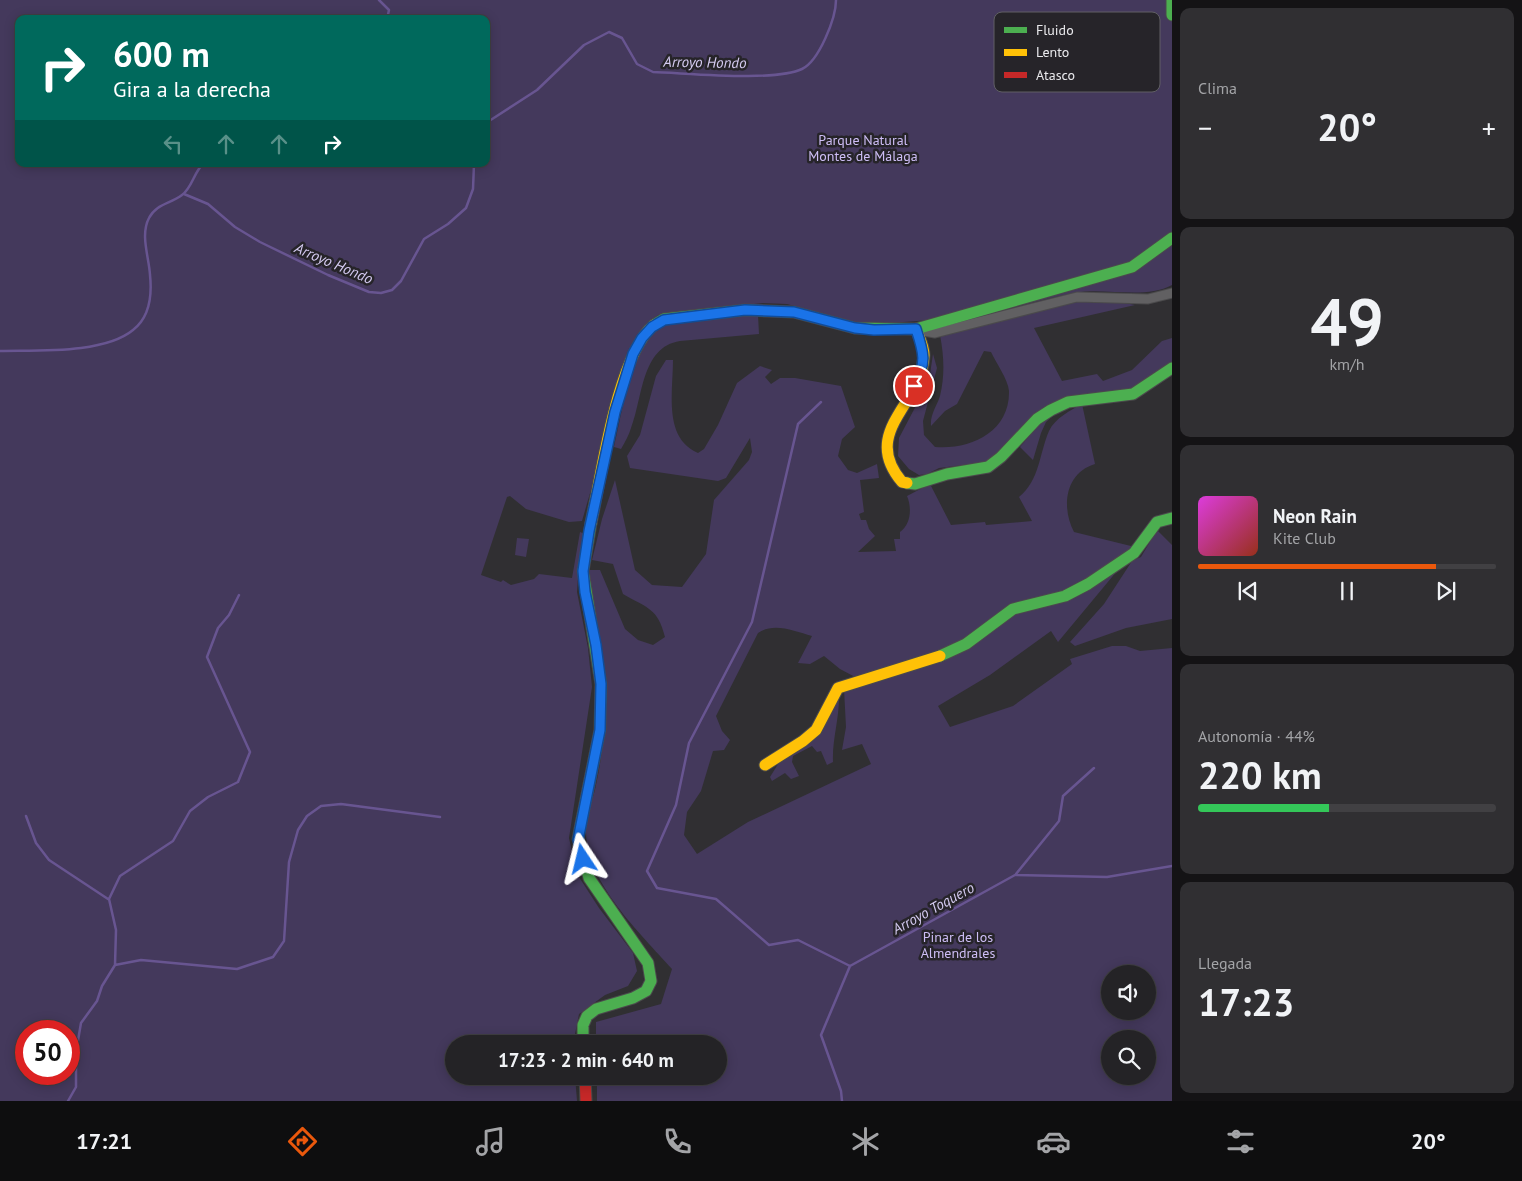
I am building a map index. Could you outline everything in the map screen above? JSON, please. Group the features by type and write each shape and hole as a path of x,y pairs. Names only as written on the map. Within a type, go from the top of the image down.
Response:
{"main road":[{"path":"1172,0 1172,15"},
{"path":"583,1035 583,1025 587,1016 596,1009 633,998 646,991 651,981 648,963 589,878 578,840 600,730 600,693 596,645 585,592 583,571 589,531 615,412 633,354 652,327 664,320 745,310 794,312 855,328 874,330 916,329 1132,266 1172,238"},
{"path":"916,329 925,353 922,372 892,425 887,446 890,466 902,482 916,484 947,474 988,467 1001,457 1037,419 1051,410 1068,402 1132,394 1172,368"},
{"path":"765,765 808,738 821,723 830,701 838,688 932,660 966,644 1013,609 1065,596 1095,580 1134,553 1158,522 1172,518"},
{"path":"585,1085 586,1101"}],"street":[{"path":"916,329 935,333 1077,296 1148,299 1172,293"}],"green space":[{"name":"Parque Natural Montes de Málaga","path":"0,0 1172,0 1172,285 1150,292 1099,291 1074,293 1022,305 936,330 930,320 864,325 787,304 763,303 658,315 646,324 634,340 582,521 569,522 526,509 510,496 507,497 481,575 501,582 503,580 511,585 534,579 539,574 572,578 580,532 585,534 579,563 577,592 588,648 592,687 569,838 577,874 599,908 633,953 637,971 628,986 605,995 579,1014 575,1035 445,1035 445,1085 576,1085 577,1101 0,1101"},
{"path":"1105,299 1135,305 1034,328 1062,381 1097,374 1103,381 1132,370 1162,341 1172,338 1172,365 1141,387 1074,398 987,462 939,468 927,474 919,475 909,469 898,456 899,438 929,381 933,354 937,368 923,421 924,435 935,447 961,445 986,436 1003,417 1008,405 1009,391 1006,381 991,352 984,351 957,404 945,411 931,426 943,381 940,335 1069,302"},
{"path":"758,315 759,334 680,341 667,345 658,353 645,376 628,436 621,449 614,447 629,382 642,349 650,337 668,324 707,318"},
{"name":"Pinar de los Almendrales","path":"666,360 673,360 672,413 679,437 687,446 698,453 704,449 718,425 737,383 760,366 772,370 765,377 771,384 780,378 795,378 841,386 855,427 842,439 838,456 848,470 857,473 877,464 879,478 860,480 864,512 859,514 861,520 866,520 869,529 875,536 858,552 896,551 894,539 900,539 900,532 904,529 910,516 907,496 930,484 951,525 985,522 986,525 1032,521 1019,497 1026,490 1035,475 1052,426 1064,415 1082,404 1095,464 1085,468 1077,475 1068,492 1067,502 1070,522 1074,532 1135,547 1079,585 1010,606 961,641 928,657 857,678 840,669 824,656 810,664 798,663 812,636 777,628 771,628 758,633 716,716 722,731 730,740 724,750 713,751 701,791 687,812 684,835 697,854 748,822 871,764 862,744 842,750 846,727 844,689 935,663 968,647 1016,612 1068,600 1117,571 1058,642 1051,631 990,675 938,706 950,727 1013,706 1072,664 1070,659 1112,646 1126,646 1140,651 1172,648 1172,1101 597,1101 597,1085 727,1085 727,1035 596,1035 596,1022 661,1004 672,969 631,923 605,889 595,870 589,852 586,833 600,764 606,702 602,652 589,570 600,570 625,629 638,640 653,645 665,637 655,614 623,594 613,564 592,560 602,519 615,480 635,570 652,585 682,587 706,554 714,500 749,460 752,452 750,438 726,478 718,481 630,468 627,456 640,435 656,376"},
{"path":"1061,408 1046,422 1033,460 1020,447 1045,417"},
{"path":"1157,530 1172,545 1172,619 1126,628 1075,646 1070,642 1104,604 1132,561 1141,557"},
{"path":"517,538 529,539 526,557 515,555"},
{"path":"839,698 833,762 827,765 821,751 817,752 812,746 793,756 792,762 799,776 791,779 785,773 772,781 770,777 780,761"}],"waterway":[{"path":"379,0 389,10 388,15"},
{"name":"Arroyo Hondo","path":"490,120 537,90 584,45 609,32 622,38 637,64 653,72 752,76 789,73 802,69 814,57 830,28 836,0"},
{"path":"0,351 88,347 120,338 139,325 149,305 151,290 145,239 146,225 155,210 185,192 200,167"},
{"name":"Arroyo Hondo","path":"184,194 208,204 235,227 260,242 328,275 369,292 381,293 392,290 401,281 424,239 448,224 466,208 473,189 474,167"},
{"path":"821,402 798,424 752,622 689,743 676,805 647,871 657,888 716,899 769,945 798,940 850,966"},
{"path":"68,1101 76,1087 76,1052 81,1023 97,1001 102,986 115,965 116,930 109,899 120,876 173,841 190,811 208,797 238,782 250,752 207,657 218,628 229,615 239,595"},
{"path":"1016,874 1059,821 1063,796 1094,768"},
{"path":"115,965 141,960 237,969 273,957 284,941 289,862 298,830 307,816 321,806 341,804 440,817"},
{"path":"26,816 36,843 49,860 108,899"},
{"name":"Arroyo Toquero","path":"842,1101 841,1091 821,1035 850,966 1015,875 1107,877 1172,866"}],"traffic: fast":[{"path":"1172,0 1172,15"},
{"path":"654,325 664,319 745,310 794,312 855,328 916,329 1132,267 1172,238"},
{"path":"907,483 915,484 947,474 988,467 1001,457 1037,419 1051,410 1068,402 1133,394 1172,368"},
{"path":"940,656 966,644 1013,609 1065,596 1088,584 1134,553 1157,522 1172,518"},
{"path":"583,1035 583,1025 587,1016 596,1009 633,998 646,991 651,981 648,963 589,878 578,839 600,730 601,684 583,571 591,523"}],"traffic: slow":[{"path":"591,523 606,447 621,388 630,361 641,340 654,325"},
{"path":"907,483 902,482 891,464 887,448 890,432 896,418 921,372 924,352 916,329"},
{"path":"765,765 803,741 816,730 838,688 940,656"}],"traffic: jam":[{"path":"585,1085 586,1101"}],"route":[{"path":"583,859 578,840 580,820 600,730 601,684 583,571 589,531 615,412 633,354 642,338 652,327 664,320 684,316 766,309 794,312 855,328 874,330 916,329 925,353 922,372 914,386"}]}
